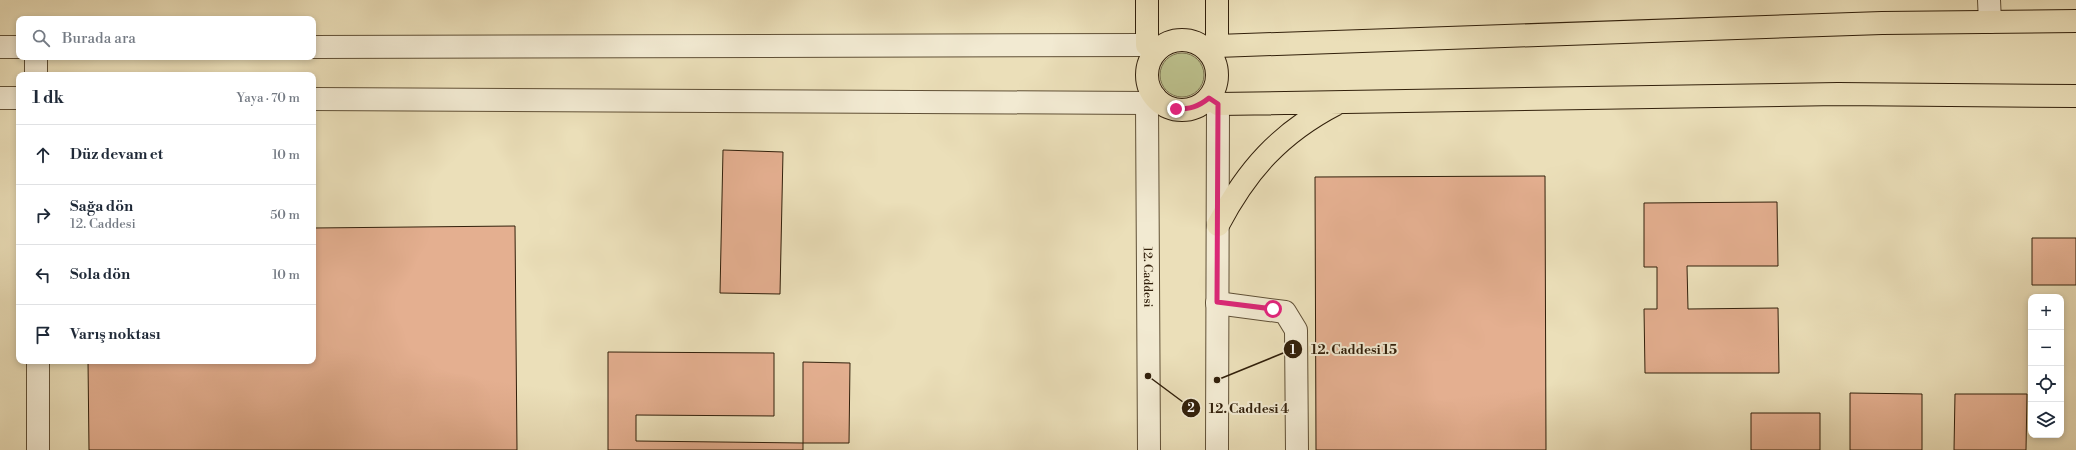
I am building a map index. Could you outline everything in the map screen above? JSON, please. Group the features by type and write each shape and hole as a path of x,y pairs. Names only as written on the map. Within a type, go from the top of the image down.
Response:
{"main road":[{"path":"1147,0 1151,48 1147,74 1151,100 1176,109 1188,109 1213,101 1339,102 1838,94 2076,96"},
{"path":"1213,101 1217,75 1213,49 1217,0"},
{"path":"1151,48 1176,40 1189,40 1213,49 1882,23 2076,21"},
{"path":"1218,225 1232,198 1249,173 1270,150 1291,131 1314,115 1339,102"}],"street":[{"path":"1989,0 1990,22"},
{"path":"0,47 16,47"},
{"path":"316,47 1151,48"},
{"path":"36,60 36,72"},
{"path":"0,98 16,98"},
{"path":"316,99 1151,100"},
{"name":"12. Caddesi","path":"1149,450 1151,100"},
{"path":"1213,101 1218,225 1217,450"},
{"path":"1217,302 1285,312 1296,330 1297,450"},
{"path":"38,364 38,450"}],"green space":[{"path":"1182,53 1194,57 1200,63 1204,75 1200,87 1194,93 1182,97 1170,93 1164,87 1160,75 1164,63 1170,57"}],"building":[{"path":"723,150 783,152 780,294 720,293"},
{"path":"1545,176 1546,450 1316,450 1315,177"},
{"path":"1777,202 1778,266 1687,266 1688,309 1778,308 1779,373 1645,373 1644,309 1657,309 1657,267 1644,267 1644,203"},
{"path":"515,226 517,450 89,450 88,364 316,364 316,228"},
{"path":"2032,238 2076,238 2076,285 2032,285"},
{"path":"608,352 774,353 774,416 636,415 636,441 803,443 803,450 608,450"},
{"path":"803,362 850,363 849,443 803,443"},
{"path":"1850,393 1922,394 1922,450 1850,450"},
{"path":"1955,394 2027,394 2026,450 1954,450"},
{"path":"1751,413 1820,413 1820,450 1751,450"}],"place":[{"name":"12. Caddesi 4","path":"1148,376"},
{"name":"12. Caddesi 15","path":"1217,380"}],"route":[{"path":"1176,109 1188,109 1199,106 1209,98 1218,104 1217,302 1273,309"}]}
